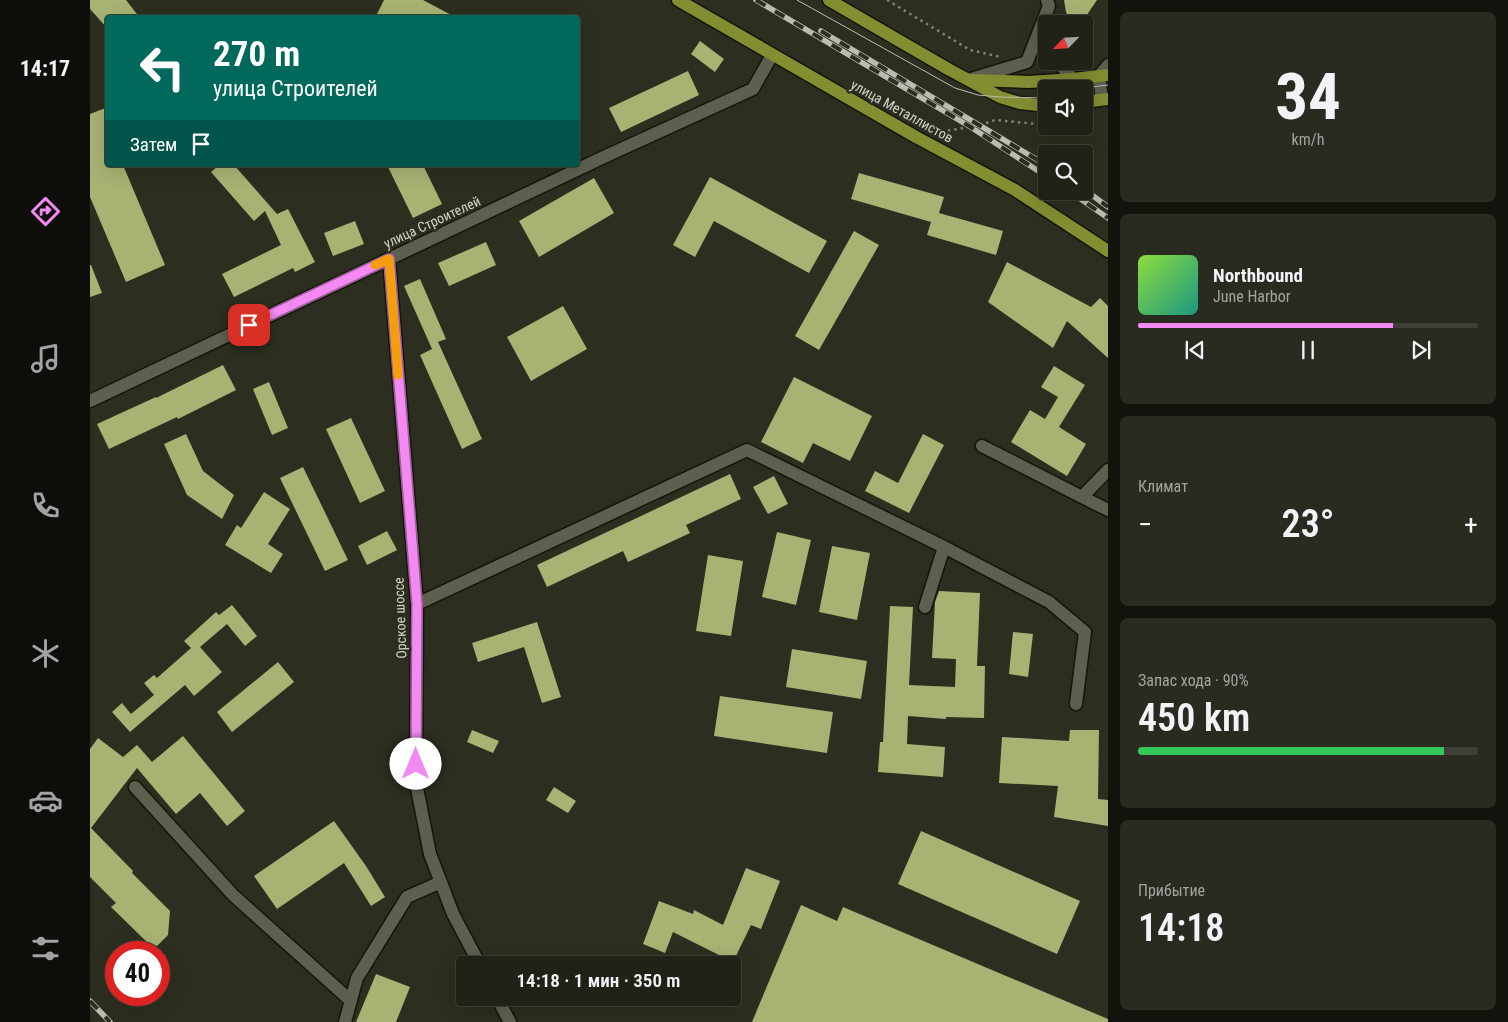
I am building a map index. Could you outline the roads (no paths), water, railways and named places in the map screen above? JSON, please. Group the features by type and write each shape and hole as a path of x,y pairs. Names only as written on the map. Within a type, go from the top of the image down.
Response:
{"main road":[{"name":"улица Металлистов","path":"678,0 916,137 1016,190 1108,251"},
{"path":"829,0 1000,97 1020,103 1038,105"},
{"path":"1088,80 1103,76"},
{"path":"967,80 1038,82"}],"street":[{"path":"967,80 1027,62 1049,6 1047,0"},
{"name":"улица Строителей","path":"90,401 606,156 752,89 772,55"},
{"path":"1105,99 1103,76 1108,65"},
{"name":"Орское шоссе","path":"389,259 417,604 416,784 430,854 453,914 475,956"},
{"path":"982,446 1108,510"},
{"path":"417,604 747,450 944,547 1049,602 1084,632 1076,704"},
{"path":"1082,497 1108,470"},
{"path":"925,607 944,547"},
{"path":"135,787 233,896 351,1001"},
{"path":"345,1022 358,978 408,898 441,882"},
{"path":"501,1006 510,1022"}],"tram line":[{"path":"797,0 955,88 978,95 1038,98"},
{"path":"1093,87 1108,85"}],"railway":[{"path":"756,0 969,126 1038,171"},
{"path":"821,31 1038,160"},
{"path":"1093,196 1108,207"},
{"path":"1082,200 1108,218"},
{"path":"90,1001 110,1022"}]}
